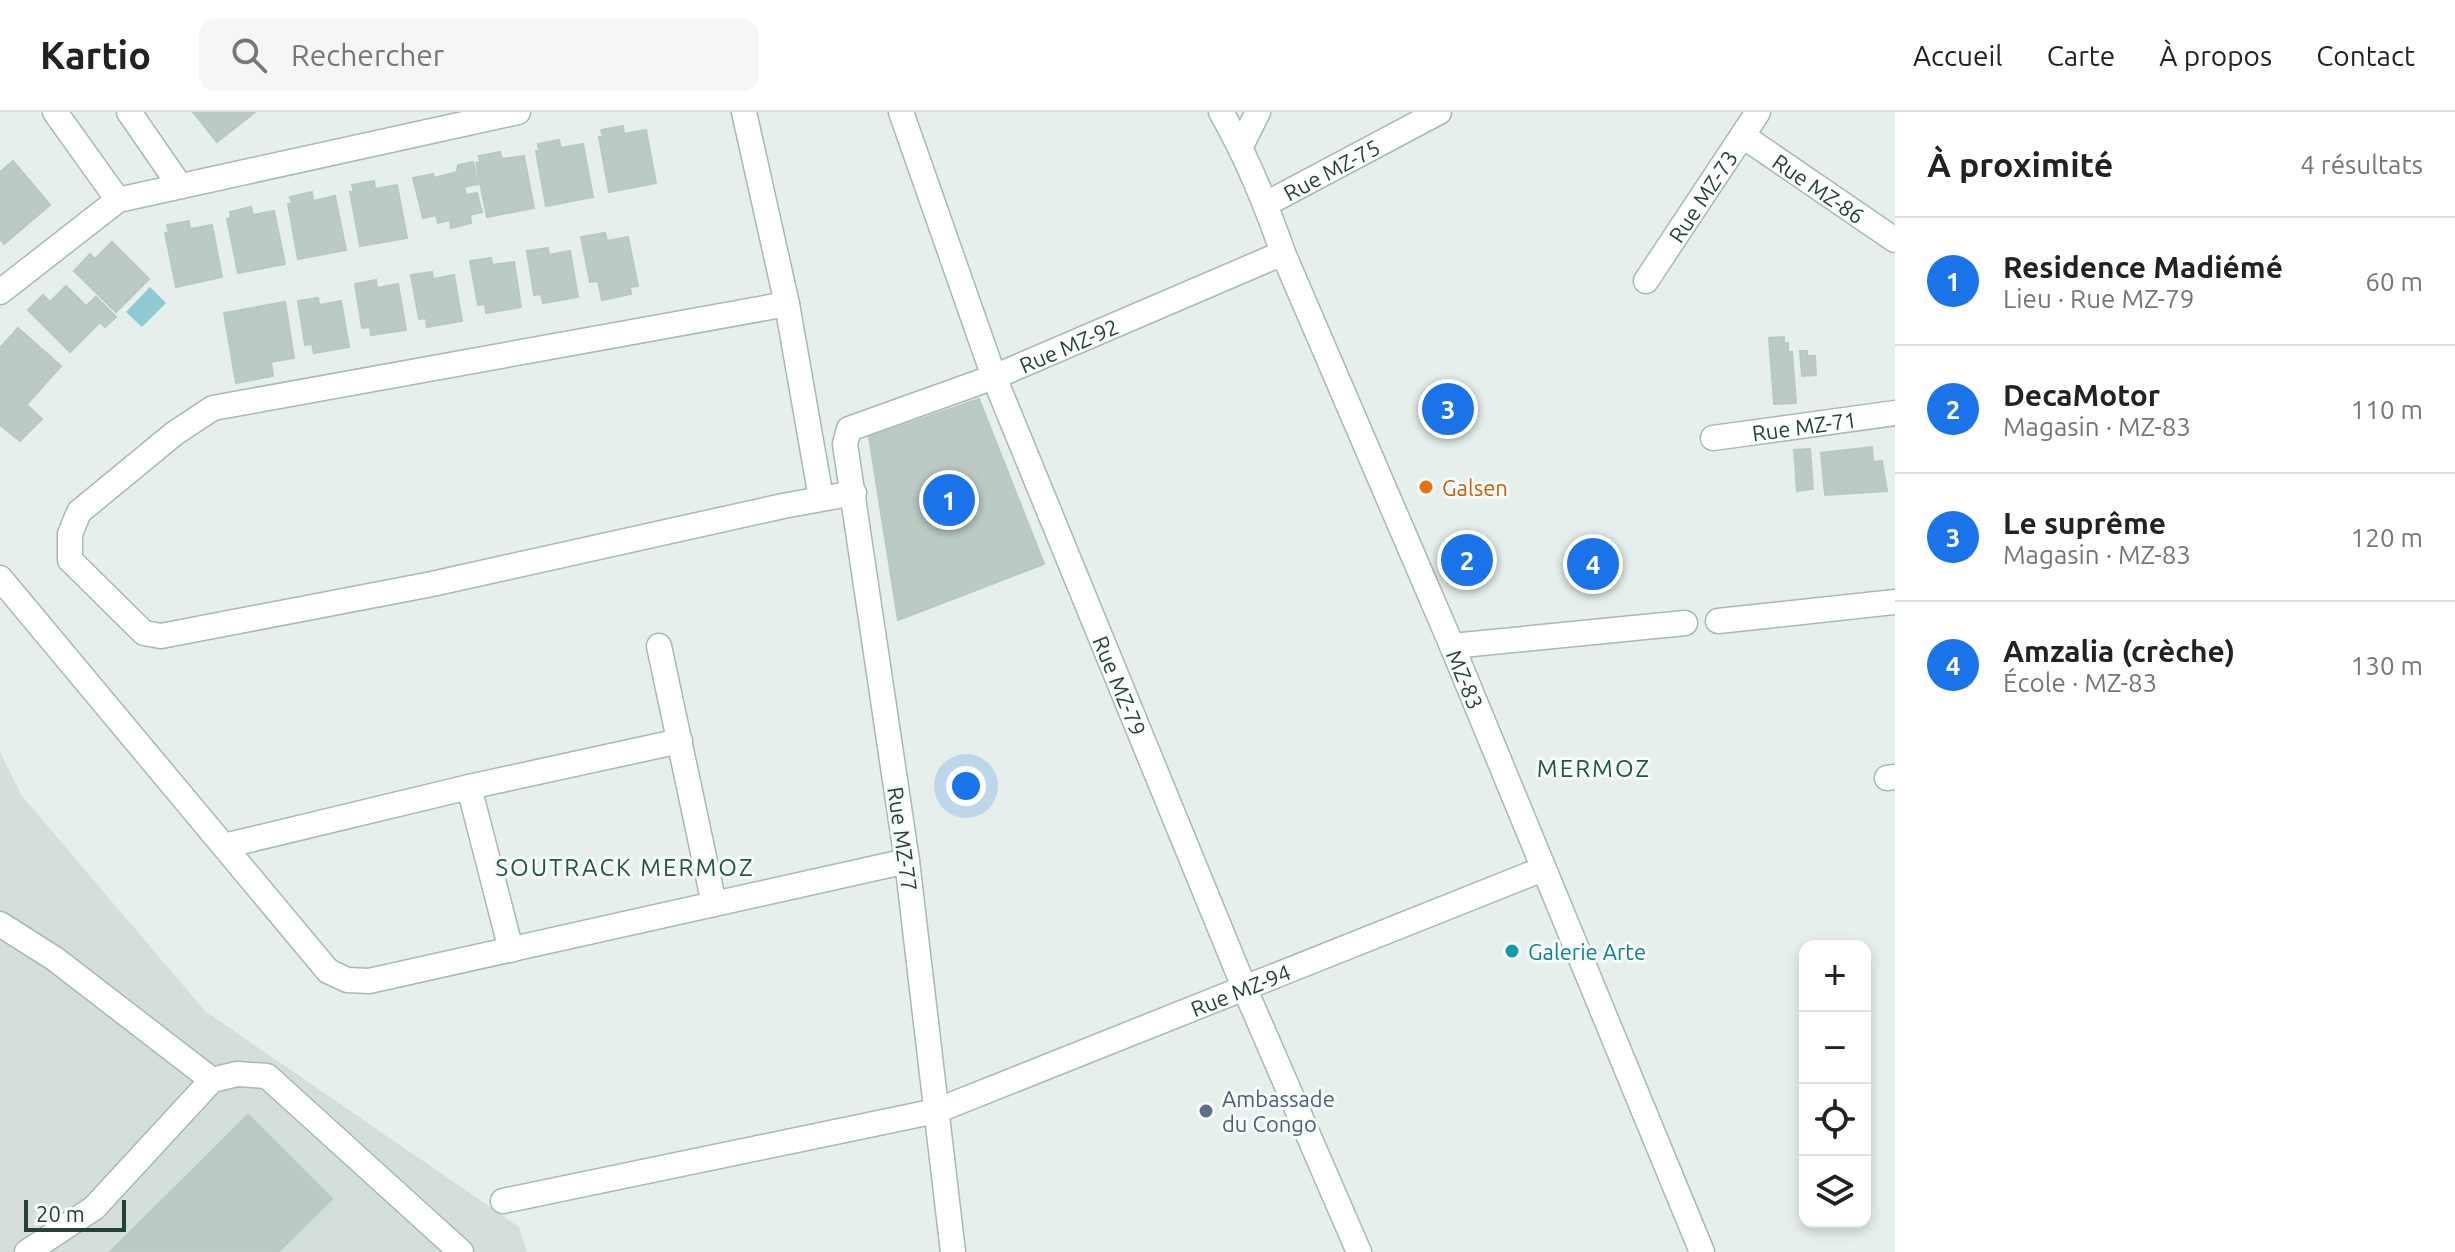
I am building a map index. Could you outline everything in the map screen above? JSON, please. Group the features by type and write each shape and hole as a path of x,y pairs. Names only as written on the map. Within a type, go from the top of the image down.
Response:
{"street":[{"path":"55,112 118,200"},
{"path":"129,112 180,186"},
{"path":"0,292 118,200 518,112"},
{"path":"744,112 787,304 821,498"},
{"name":"Rue MZ-79","path":"901,112 994,377 1244,987 1359,1252"},
{"name":"MZ-83","path":"1221,112 1241,146 1266,204 1283,253 1452,646 1702,1252"},
{"path":"1241,146 1258,112"},
{"name":"Rue MZ-75","path":"1266,204 1439,112"},
{"name":"Rue MZ-73","path":"1646,281 1758,112"},
{"name":"Rue MZ-86","path":"1743,136 1895,240"},
{"name":"Rue MZ-92","path":"849,429 994,377 1283,253"},
{"path":"787,304 213,408 175,433 79,512 70,534 70,560 144,633 161,636 432,584 854,493"},
{"name":"Rue MZ-71","path":"1713,438 1895,413"},
{"name":"Rue MZ-77","path":"849,429 845,444 907,861 953,1252"},
{"path":"0,578 328,971 347,980 369,981 907,861"},
{"path":"1718,621 1895,602"},
{"path":"1452,646 1685,623"},
{"path":"659,646 714,904"},
{"path":"224,846 469,787 680,741"},
{"path":"469,787 511,950"},
{"name":"Rue MZ-94","path":"503,1201 936,1111 1543,869"},
{"path":"0,924 55,959 212,1080"},
{"path":"27,1252 94,1208 212,1080 237,1074 267,1076 461,1252"}],"shaded area":[{"path":"0,752 22,796 205,1011 519,1227 527,1252 0,1252"}],"water":[{"path":"150,287 166,303 142,327 126,312"}],"building":[{"path":"193,112 255,112 217,142"},
{"path":"623,126 624,134 646,130 656,183 609,192 599,137 603,137 601,130"},
{"path":"559,140 561,148 583,144 593,197 546,206 536,151 539,151 538,144"},
{"path":"500,152 502,159 524,156 534,208 487,217 476,163 480,162 479,156"},
{"path":"13,161 50,205 4,244 0,239 0,172"},
{"path":"473,162 478,184 464,187 466,195 477,193 482,212 470,215 471,223 451,228 450,220 438,223 436,215 423,218 413,178 433,174 434,178 457,172 458,165"},
{"path":"374,181 375,189 397,185 407,238 360,246 350,192 354,192 352,185"},
{"path":"312,192 313,201 335,196 346,250 298,259 288,204 292,203 290,197"},
{"path":"251,207 253,215 274,211 285,264 238,273 227,219 231,218 230,212"},
{"path":"189,221 190,229 212,225 222,277 176,287 165,233 169,232 167,225"},
{"path":"605,233 607,241 628,237 638,286 630,287 631,294 602,300 598,281 590,282 581,237"},
{"path":"112,242 149,279 116,312 74,271 90,254 95,259"},
{"path":"548,248 549,255 570,251 578,297 543,303 541,294 534,295 527,251"},
{"path":"491,258 492,265 514,262 521,307 486,313 485,304 478,305 470,261"},
{"path":"432,272 433,279 454,275 462,321 427,327 426,318 419,319 411,275"},
{"path":"376,280 377,288 398,284 406,330 371,335 370,327 362,328 355,284"},
{"path":"66,286 86,306 96,297 116,317 105,327 100,322 70,352 28,310 43,295 50,302"},
{"path":"318,298 319,305 341,301 349,347 314,353 312,344 305,345 298,301"},
{"path":"285,302 294,358 271,362 273,376 236,383 224,313"},
{"path":"18,328 61,366 27,404 0,380 0,348"},
{"path":"1784,337 1788,352 1792,352 1796,403 1774,404 1769,338"},
{"path":"1800,351 1807,351 1807,356 1815,356 1816,375 1802,376"},
{"path":"0,380 42,419 20,441 0,425"},
{"path":"979,399 1044,564 898,620 869,437"},
{"path":"1872,447 1873,462 1882,461 1887,491 1825,495 1821,453"},
{"path":"1810,449 1813,489 1797,491 1794,450"},
{"path":"248,1115 332,1199 278,1252 110,1252"}],"place":[{"name":"Le suprême","path":"1448,409"},
{"name":"Galsen","path":"1426,487"},
{"name":"Residence Madiémé","path":"949,500"},
{"name":"DecaMotor","path":"1467,560"},
{"name":"Amzalia (crèche)","path":"1593,564"},
{"name":"Galerie Arte","path":"1512,951"},
{"name":"Ambassade du Congo","path":"1206,1111"}],"district":[{"name":"MERMOZ","path":"1594,768"},
{"name":"SOUTRACK MERMOZ","path":"625,867"}]}
